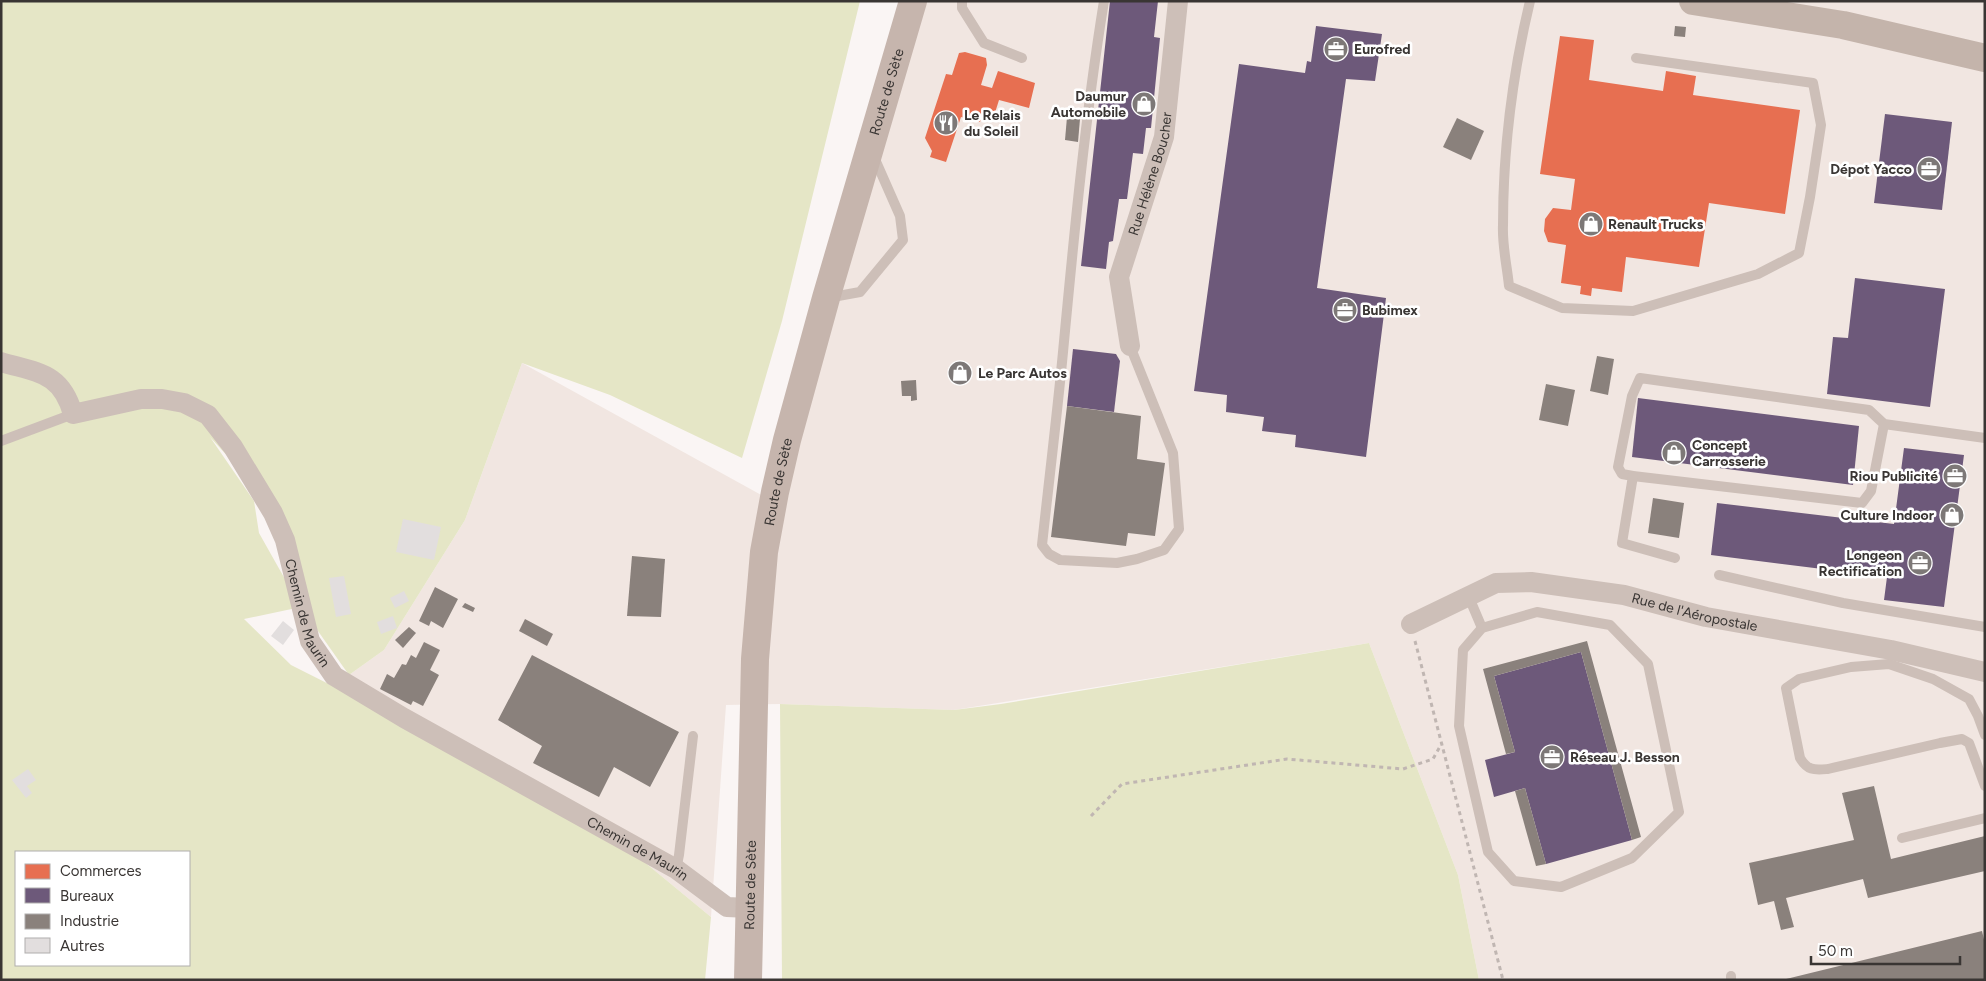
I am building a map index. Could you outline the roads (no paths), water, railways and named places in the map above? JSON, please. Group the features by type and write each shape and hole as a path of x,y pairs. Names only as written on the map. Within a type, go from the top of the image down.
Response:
{"main road":[{"name":"Route de Sète","path":"748,980 756,659 764,552 787,440 826,298 913,1"}],"street":[{"name":"Rue Hélène Boucher","path":"1130,346 1119,277 1164,137 1178,1"},
{"path":"1693,1 1843,25 1985,58"},
{"path":"1,362 53,378 68,397 73,414"},
{"name":"Chemin de Maurin","path":"73,414 141,399 162,399 184,403 208,415 233,447 273,513 285,540 310,641 334,676 404,718 676,869 727,907 749,908"},
{"name":"Rue de l'Aéropostale","path":"1411,624 1496,583 1531,582 1571,586 1624,595 1706,617 1891,650 1985,672"}],"lane":[{"path":"962,1 962,8 984,43 1022,58"},
{"path":"1104,1 1086,121 1042,545 1049,554 1060,560 1117,563 1137,559 1164,550 1179,529 1173,453 1130,346"},
{"path":"1530,1 1522,33 1506,147 1502,227 1508,286 1562,308 1633,311 1758,274 1799,253 1821,126 1813,84 1636,58"},
{"path":"826,298 860,292 903,240 900,216 870,148"},
{"path":"1884,424 1871,491 1862,502 1633,476 1622,474 1618,467 1632,396 1640,378 1869,410 1884,424 1985,438"},
{"path":"1,441 73,414"},
{"path":"1633,476 1622,543 1676,558"},
{"path":"1719,575 1843,603 1985,627"},
{"path":"1468,595 1482,628"},
{"path":"1537,612 1610,625 1648,664 1679,812 1632,858 1561,887 1514,881 1488,852 1459,726 1463,650 1482,628 1537,612"},
{"path":"1985,735 1969,699 1933,679 1889,664 1852,667 1799,679 1786,688 1800,758 1805,766 1816,770 1828,769 1940,742 1962,739 1969,743 1985,786"},
{"path":"676,869 680,855 693,736"},
{"path":"1902,838 1985,818"}],"place":[{"name":"Eurofred","path":"1336,49"},
{"name":"Daumur Automobile","path":"1144,104"},
{"name":"Le Relais du Soleil","path":"946,123"},
{"name":"Dépot Yacco","path":"1929,169"},
{"name":"Renault Trucks","path":"1591,224"},
{"name":"Bubimex","path":"1345,310"},
{"name":"Le Parc Autos","path":"960,373"},
{"name":"Concept Carrosserie","path":"1674,453"},
{"name":"Riou Publicité","path":"1955,476"},
{"name":"Culture Indoor","path":"1952,515"},
{"name":"Longeon Rectification","path":"1920,563"},
{"name":"Réseau J. Besson","path":"1552,757"}]}
